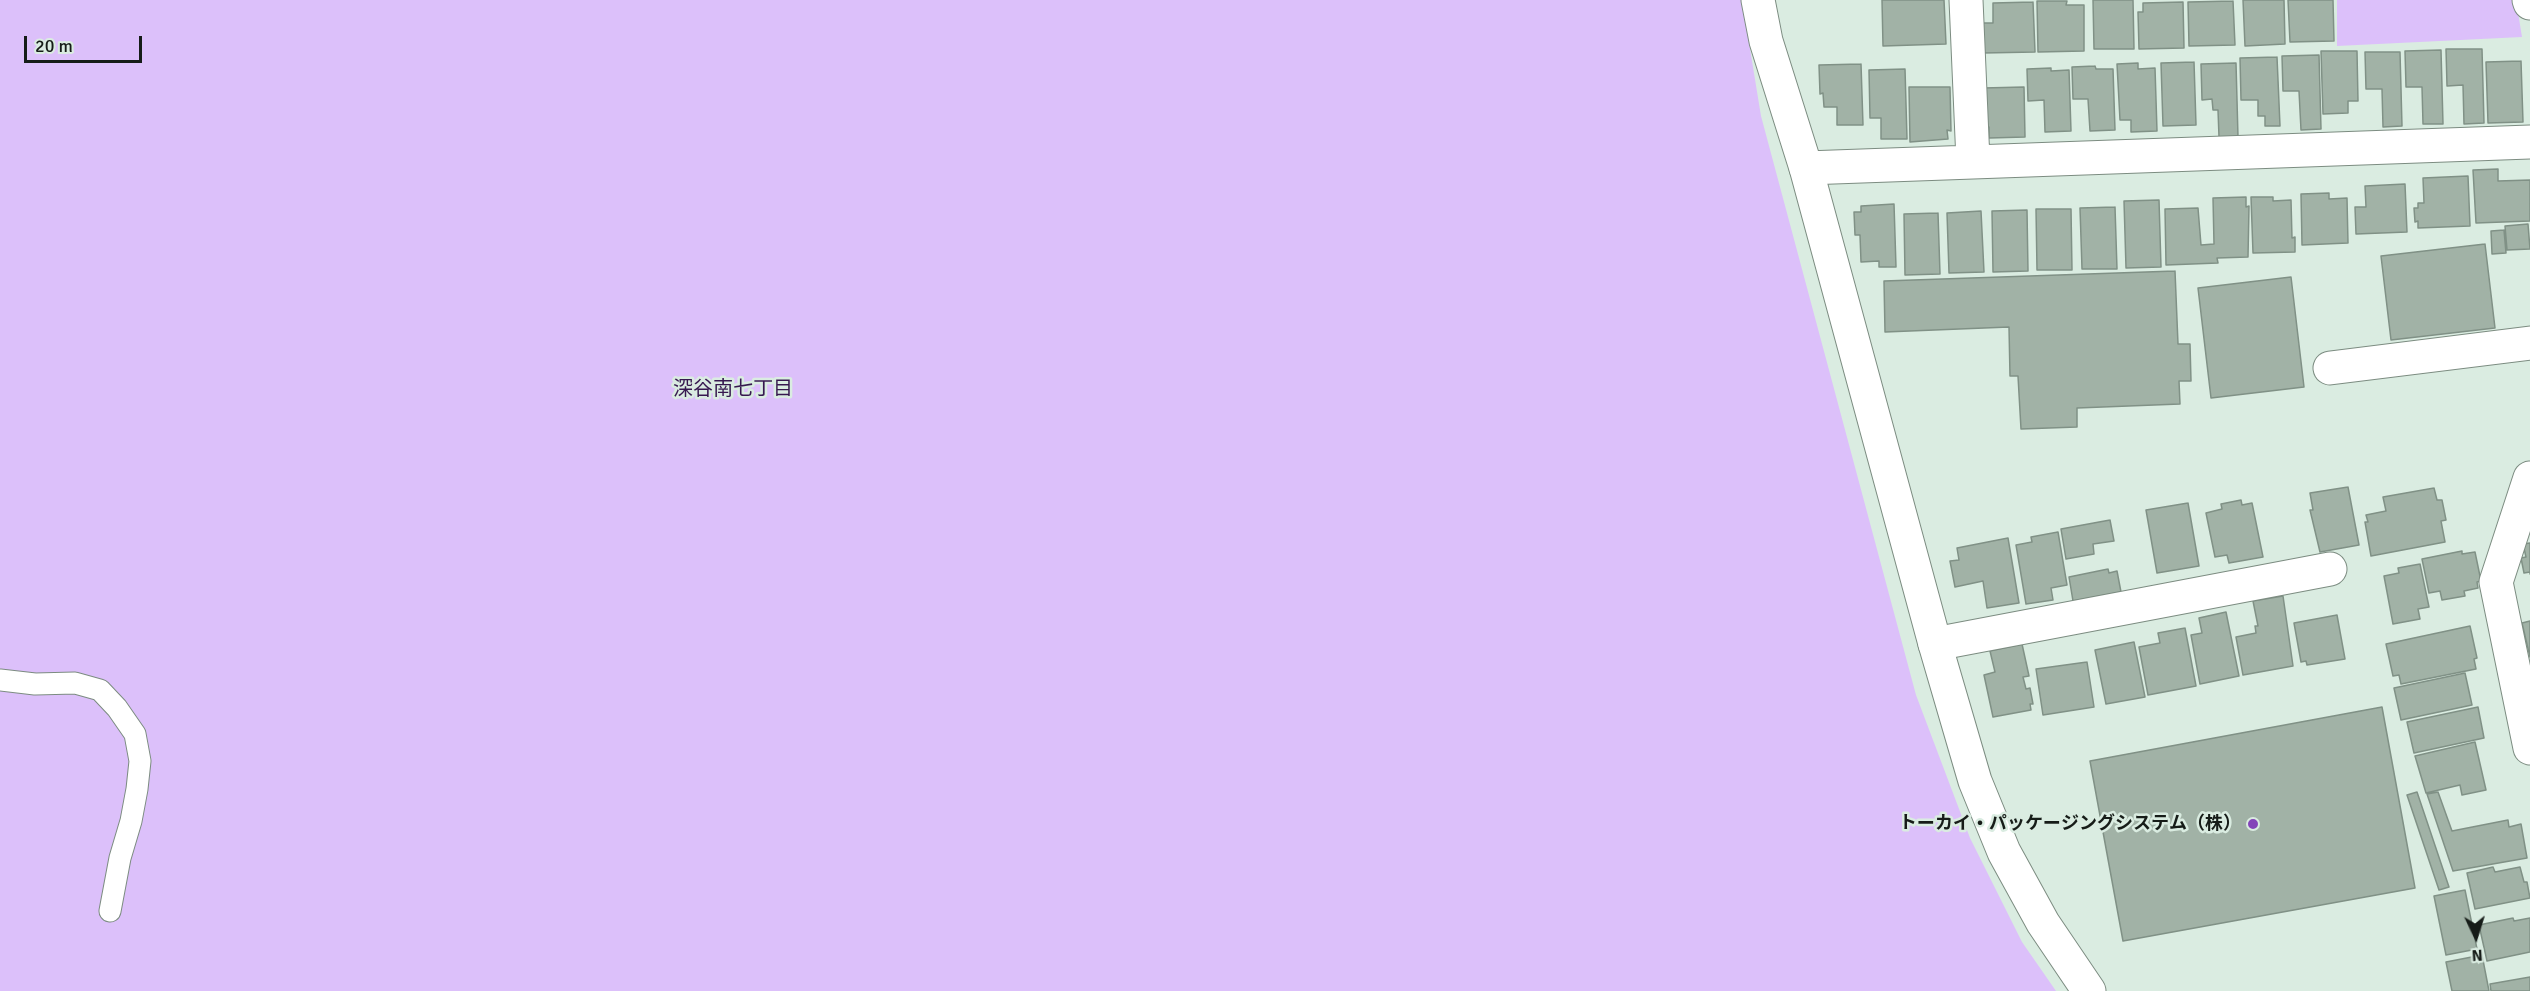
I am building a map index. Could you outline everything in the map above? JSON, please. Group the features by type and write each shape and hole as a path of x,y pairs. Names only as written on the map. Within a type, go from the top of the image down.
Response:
{"street":[{"path":"1758,0 1779,85 1806,168 1935,644 1975,781 2004,852 2043,923 2089,991"},
{"path":"1966,0 1973,161"},
{"path":"1806,168 2530,142"},
{"path":"2330,368 2530,342"},
{"path":"2530,478 2496,582 2523,677 2530,748"},
{"path":"1935,644 2330,569"}],"lane":[{"path":"0,680 35,684 75,682 100,690 117,708 135,734 140,761 137,789 110,911"}],"shaded area":[{"path":"0,0 1742,0 1761,116 1916,695 1970,838 2022,942 2056,991 0,991"},
{"path":"2337,0 2516,0 2522,37 2337,46"}],"building":[{"path":"1882,0 1944,0 1946,44 1883,46"},
{"path":"2093,0 2133,0 2134,49 2094,49"},
{"path":"2243,0 2284,0 2285,44 2245,46"},
{"path":"2288,0 2333,0 2334,41 2290,42"},
{"path":"2037,1 2067,1 2066,5 2084,5 2084,51 2038,52"},
{"path":"2233,1 2235,45 2189,46 2188,2"},
{"path":"2033,2 2035,52 1983,53 1982,23 1993,23 1993,3"},
{"path":"2183,2 2184,48 2139,49 2138,12 2143,12 2143,3"},
{"path":"2446,49 2482,49 2484,123 2464,124 2463,85 2447,86"},
{"path":"2441,50 2443,124 2423,124 2422,87 2406,87 2405,51"},
{"path":"2321,51 2357,51 2358,101 2348,101 2348,113 2323,114"},
{"path":"2365,52 2400,52 2402,126 2383,127 2382,89 2366,89"},
{"path":"2319,55 2321,129 2301,130 2299,91 2283,91 2282,56"},
{"path":"2277,57 2280,126 2265,126 2265,116 2258,116 2258,100 2241,100 2240,58"},
{"path":"2521,61 2523,122 2488,123 2486,62"},
{"path":"2194,62 2196,125 2163,126 2161,63"},
{"path":"2138,63 2138,69 2155,68 2157,131 2131,132 2131,120 2120,120 2117,64"},
{"path":"2236,63 2238,137 2219,137 2218,110 2213,110 2212,99 2202,100 2201,64"},
{"path":"1861,64 1863,125 1837,125 1837,107 1824,107 1823,93 1820,94 1819,65"},
{"path":"2095,66 2096,69 2113,69 2115,130 2090,131 2088,99 2073,99 2072,67"},
{"path":"2051,68 2051,71 2069,70 2071,131 2045,132 2044,100 2028,101 2027,69"},
{"path":"1905,69 1907,139 1881,139 1881,118 1870,118 1869,70"},
{"path":"1909,87 1950,87 1951,131 1947,130 1948,139 1910,142"},
{"path":"2024,87 2025,137 1989,138 1989,127 1984,127 1983,88"},
{"path":"2498,169 2498,181 2530,180 2530,221 2476,223 2473,170"},
{"path":"2468,176 2470,226 2418,228 2414,208 2418,208 2418,203 2424,203 2423,178"},
{"path":"2405,184 2407,232 2356,234 2355,207 2366,207 2365,186"},
{"path":"2329,193 2329,199 2347,198 2348,243 2302,245 2301,194"},
{"path":"2246,197 2246,207 2249,206 2248,257 2217,258 2218,263 2166,265 2165,209 2198,208 2201,245 2214,244 2213,198"},
{"path":"2251,197 2273,197 2273,201 2291,200 2292,238 2295,237 2295,252 2253,253"},
{"path":"2159,200 2161,267 2126,268 2124,201"},
{"path":"1894,204 1896,267 1879,267 1879,261 1861,262 1860,235 1855,235 1854,212 1861,212 1861,206"},
{"path":"2115,207 2117,269 2082,269 2080,208"},
{"path":"2036,209 2071,209 2072,270 2037,270"},
{"path":"2027,210 2028,271 1993,272 1992,211"},
{"path":"1981,211 1984,272 1949,273 1947,213"},
{"path":"1938,213 1940,274 1905,275 1904,214"},
{"path":"2528,224 2530,249 2507,250 2505,226"},
{"path":"2504,230 2506,253 2492,254 2491,231"},
{"path":"2485,244 2495,328 2391,340 2381,256"},
{"path":"2175,271 2178,344 2190,344 2191,381 2179,381 2180,404 2077,408 2077,427 2021,429 2018,376 2010,376 2009,327 1885,332 1884,281"},
{"path":"2291,277 2304,387 2211,398 2198,288"},
{"path":"2348,487 2359,545 2320,552 2310,510 2313,510 2310,493"},
{"path":"2434,488 2437,500 2442,500 2446,520 2441,521 2445,542 2371,556 2365,522 2368,522 2366,515 2386,511 2383,497"},
{"path":"2241,500 2242,505 2252,503 2263,557 2229,563 2227,555 2215,557 2206,513 2222,509 2221,504"},
{"path":"2188,503 2199,566 2157,573 2146,510"},
{"path":"2110,520 2114,541 2093,544 2094,554 2066,559 2061,529"},
{"path":"2058,532 2067,585 2051,588 2053,600 2026,604 2016,545 2032,542 2031,537"},
{"path":"2008,538 2019,603 1987,608 1983,581 1955,587 1950,561 1959,560 1957,548"},
{"path":"2530,543 2530,572 2524,573 2521,558 2526,557 2523,544"},
{"path":"2462,551 2462,554 2475,552 2481,581 2477,582 2478,588 2464,591 2465,596 2442,600 2440,591 2429,593 2422,559"},
{"path":"2420,564 2429,607 2418,609 2420,619 2393,624 2384,576 2399,573 2398,568"},
{"path":"2108,569 2109,573 2117,571 2121,592 2073,601 2069,577"},
{"path":"2283,596 2293,666 2243,675 2236,637 2256,633 2255,626 2258,626 2253,601"},
{"path":"2226,612 2239,676 2200,684 2191,635 2202,633 2199,618"},
{"path":"2337,615 2345,659 2307,665 2306,661 2301,662 2294,623"},
{"path":"2530,621 2530,657 2522,623"},
{"path":"2470,626 2477,658 2474,659 2476,669 2401,684 2399,675 2393,676 2386,644"},
{"path":"2185,628 2196,686 2148,695 2139,647 2160,643 2158,633"},
{"path":"2134,642 2145,697 2106,704 2095,650"},
{"path":"2022,644 2029,676 2023,677 2026,689 2030,688 2033,704 2030,704 2031,710 1993,717 1984,675 1995,672 1990,651"},
{"path":"2087,662 2094,707 2043,715 2036,669"},
{"path":"2465,673 2472,705 2401,720 2394,688"},
{"name":"トーカイ・パッケージングシステム（株）","path":"2382,707 2415,888 2123,941 2090,761"},
{"path":"2478,707 2484,738 2414,753 2407,722"},
{"path":"2475,742 2486,790 2462,795 2460,785 2426,793 2415,756"},
{"path":"2417,792 2449,887 2439,890 2407,795"},
{"path":"2438,792 2452,831 2508,820 2509,827 2521,824 2527,858 2453,871 2427,794"},
{"path":"2493,867 2495,872 2520,867 2524,882 2527,882 2530,898 2475,909 2467,873"},
{"path":"2465,890 2477,949 2446,955 2434,896"},
{"path":"2513,918 2514,921 2530,918 2530,952 2487,961 2479,925"},
{"path":"2482,955 2489,991 2452,991 2446,962"},
{"path":"2530,977 2530,991 2491,991 2490,984"}],"place":[{"name":"トーカイ・パッケージングシステム（株）","path":"2253,824"}],"district":[{"name":"深谷南七丁目","path":"733,390"}]}
